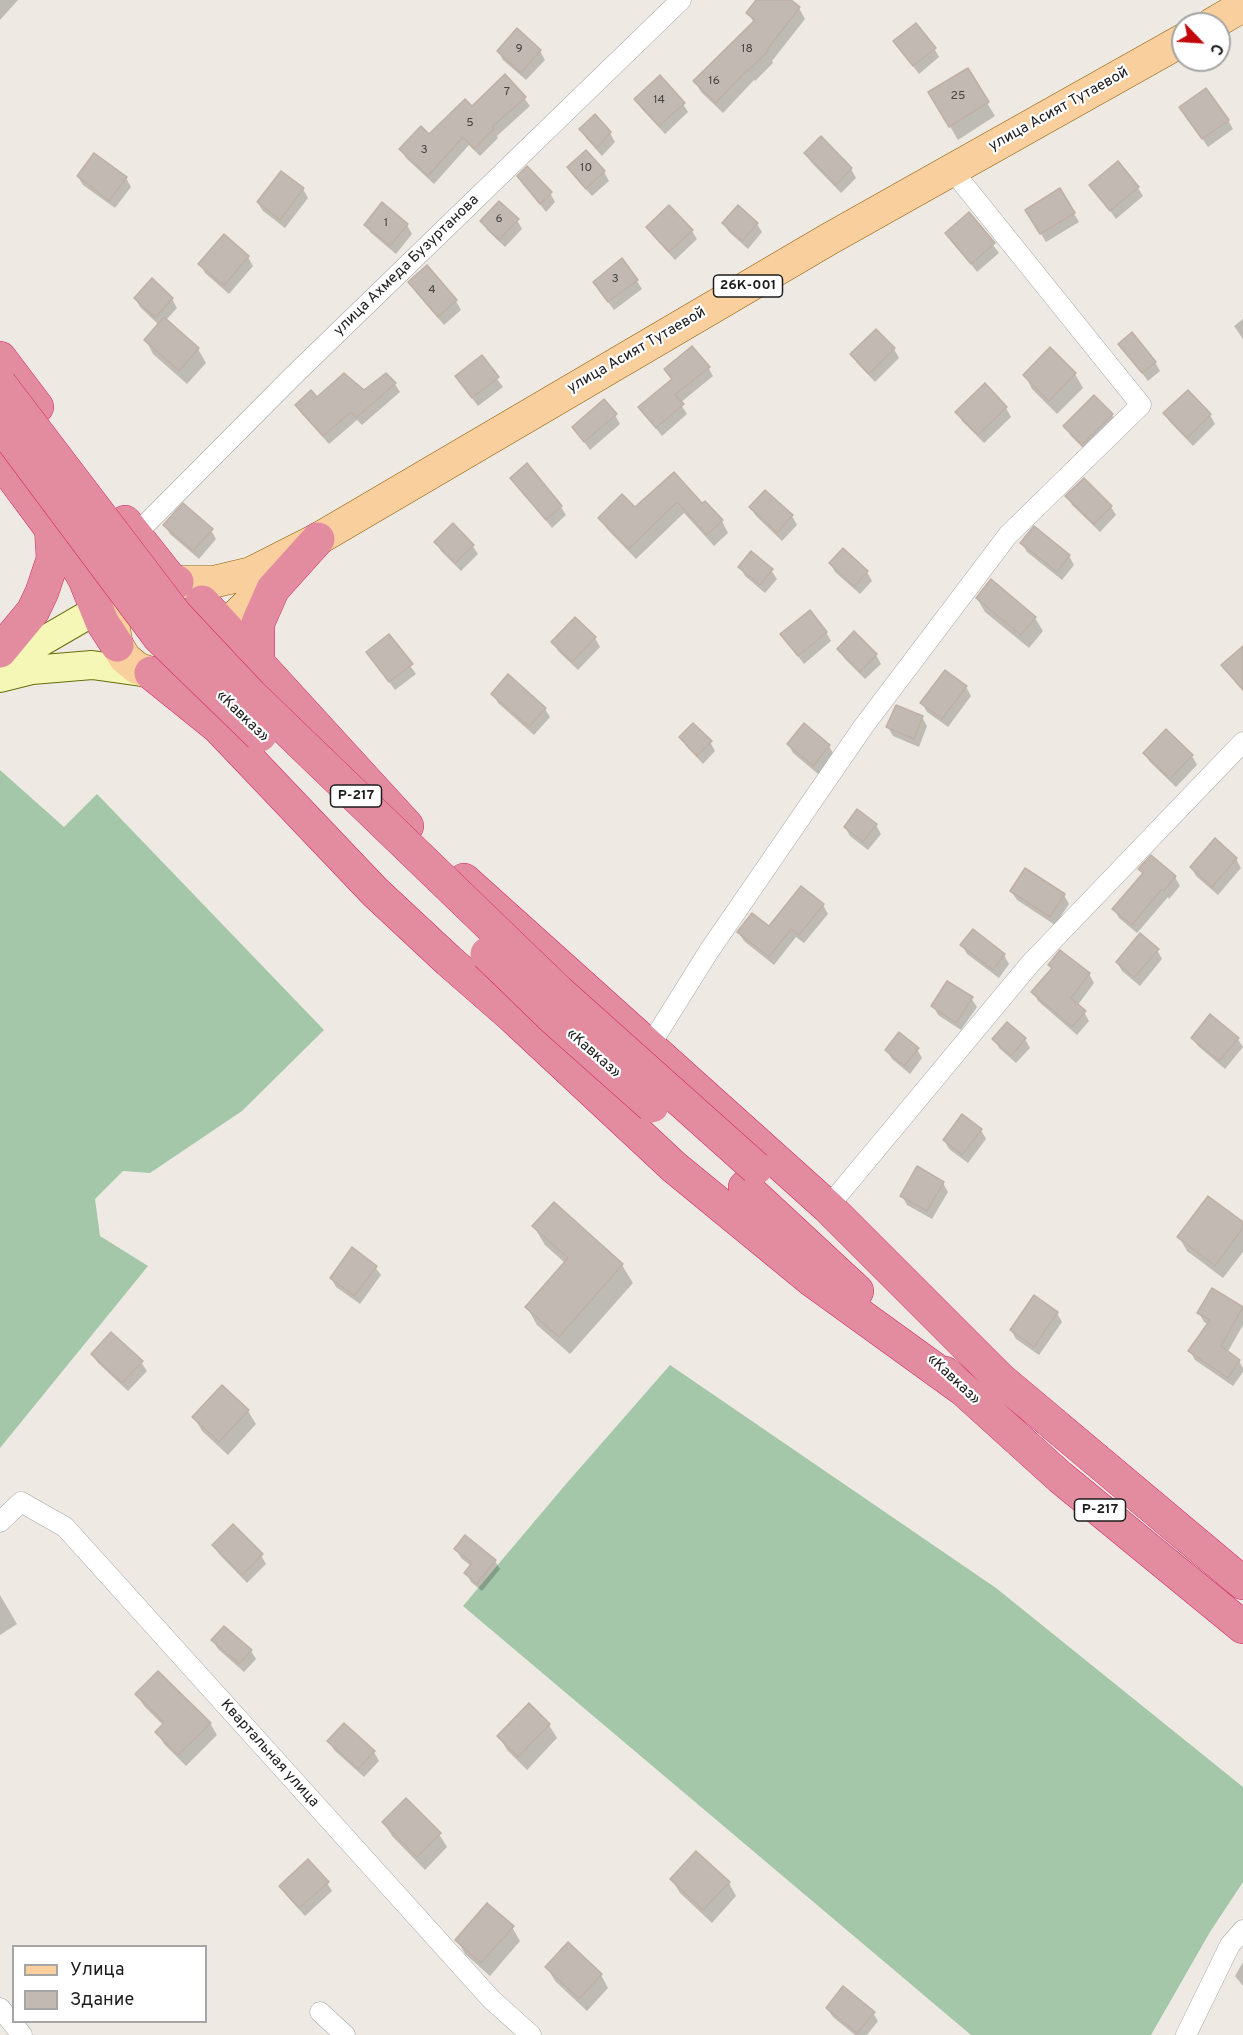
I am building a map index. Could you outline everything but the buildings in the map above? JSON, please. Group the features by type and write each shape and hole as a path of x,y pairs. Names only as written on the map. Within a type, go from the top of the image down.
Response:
{"highway":[{"path":"0,358 135,535 183,588 214,638 258,664"},
{"name":"«Кавказ»","path":"0,384 175,614 251,695 751,1177 961,1388 1060,1476 1243,1627"},
{"name":"«Кавказ»","path":"0,424 159,637 554,1019 1009,1388 1243,1583"},
{"path":"0,460 81,572 96,609 117,645"},
{"path":"0,651 33,611 42,592 53,559 51,528"},
{"path":"258,664 258,623 273,589 318,539"},
{"name":"Р-217","path":"258,664 412,832 828,1207 1009,1388"},
{"path":"151,673 218,728 375,892 674,1167 813,1281 961,1388"}],"main road":[{"name":"улица Асият Тутаевой","path":"183,588 251,573 318,539 829,239 1171,47"},
{"path":"0,678 32,670 92,664 151,673 166,674 181,670 194,661 273,577 318,539"},
{"path":"0,666 143,583 157,579 183,588"},
{"path":"132,590 121,601 115,615 114,630 117,645 131,663 151,673"}],"street":[{"name":"улица Ахмеда Бузуртанова","path":"135,535 294,375 681,0"},
{"path":"649,1047 709,951 863,727 1008,536 1141,405 952,170"},
{"path":"828,1207 1030,964 1243,742"},
{"name":"Квартальная улица","path":"0,1522 21,1502 65,1527 491,1999 531,2035"},
{"path":"1186,2035 1230,1945 1243,1930"},
{"path":"0,2008 21,2035"},
{"path":"320,2012 345,2035"}],"green space":[{"path":"0,770 64,827 97,794 324,1030 242,1111 150,1173 123,1171 95,1199 100,1236 148,1266 0,1448"},
{"path":"670,1365 996,1588 1243,1787 1243,1882 1210,1932 1151,2035 971,2035 463,1606"}]}
